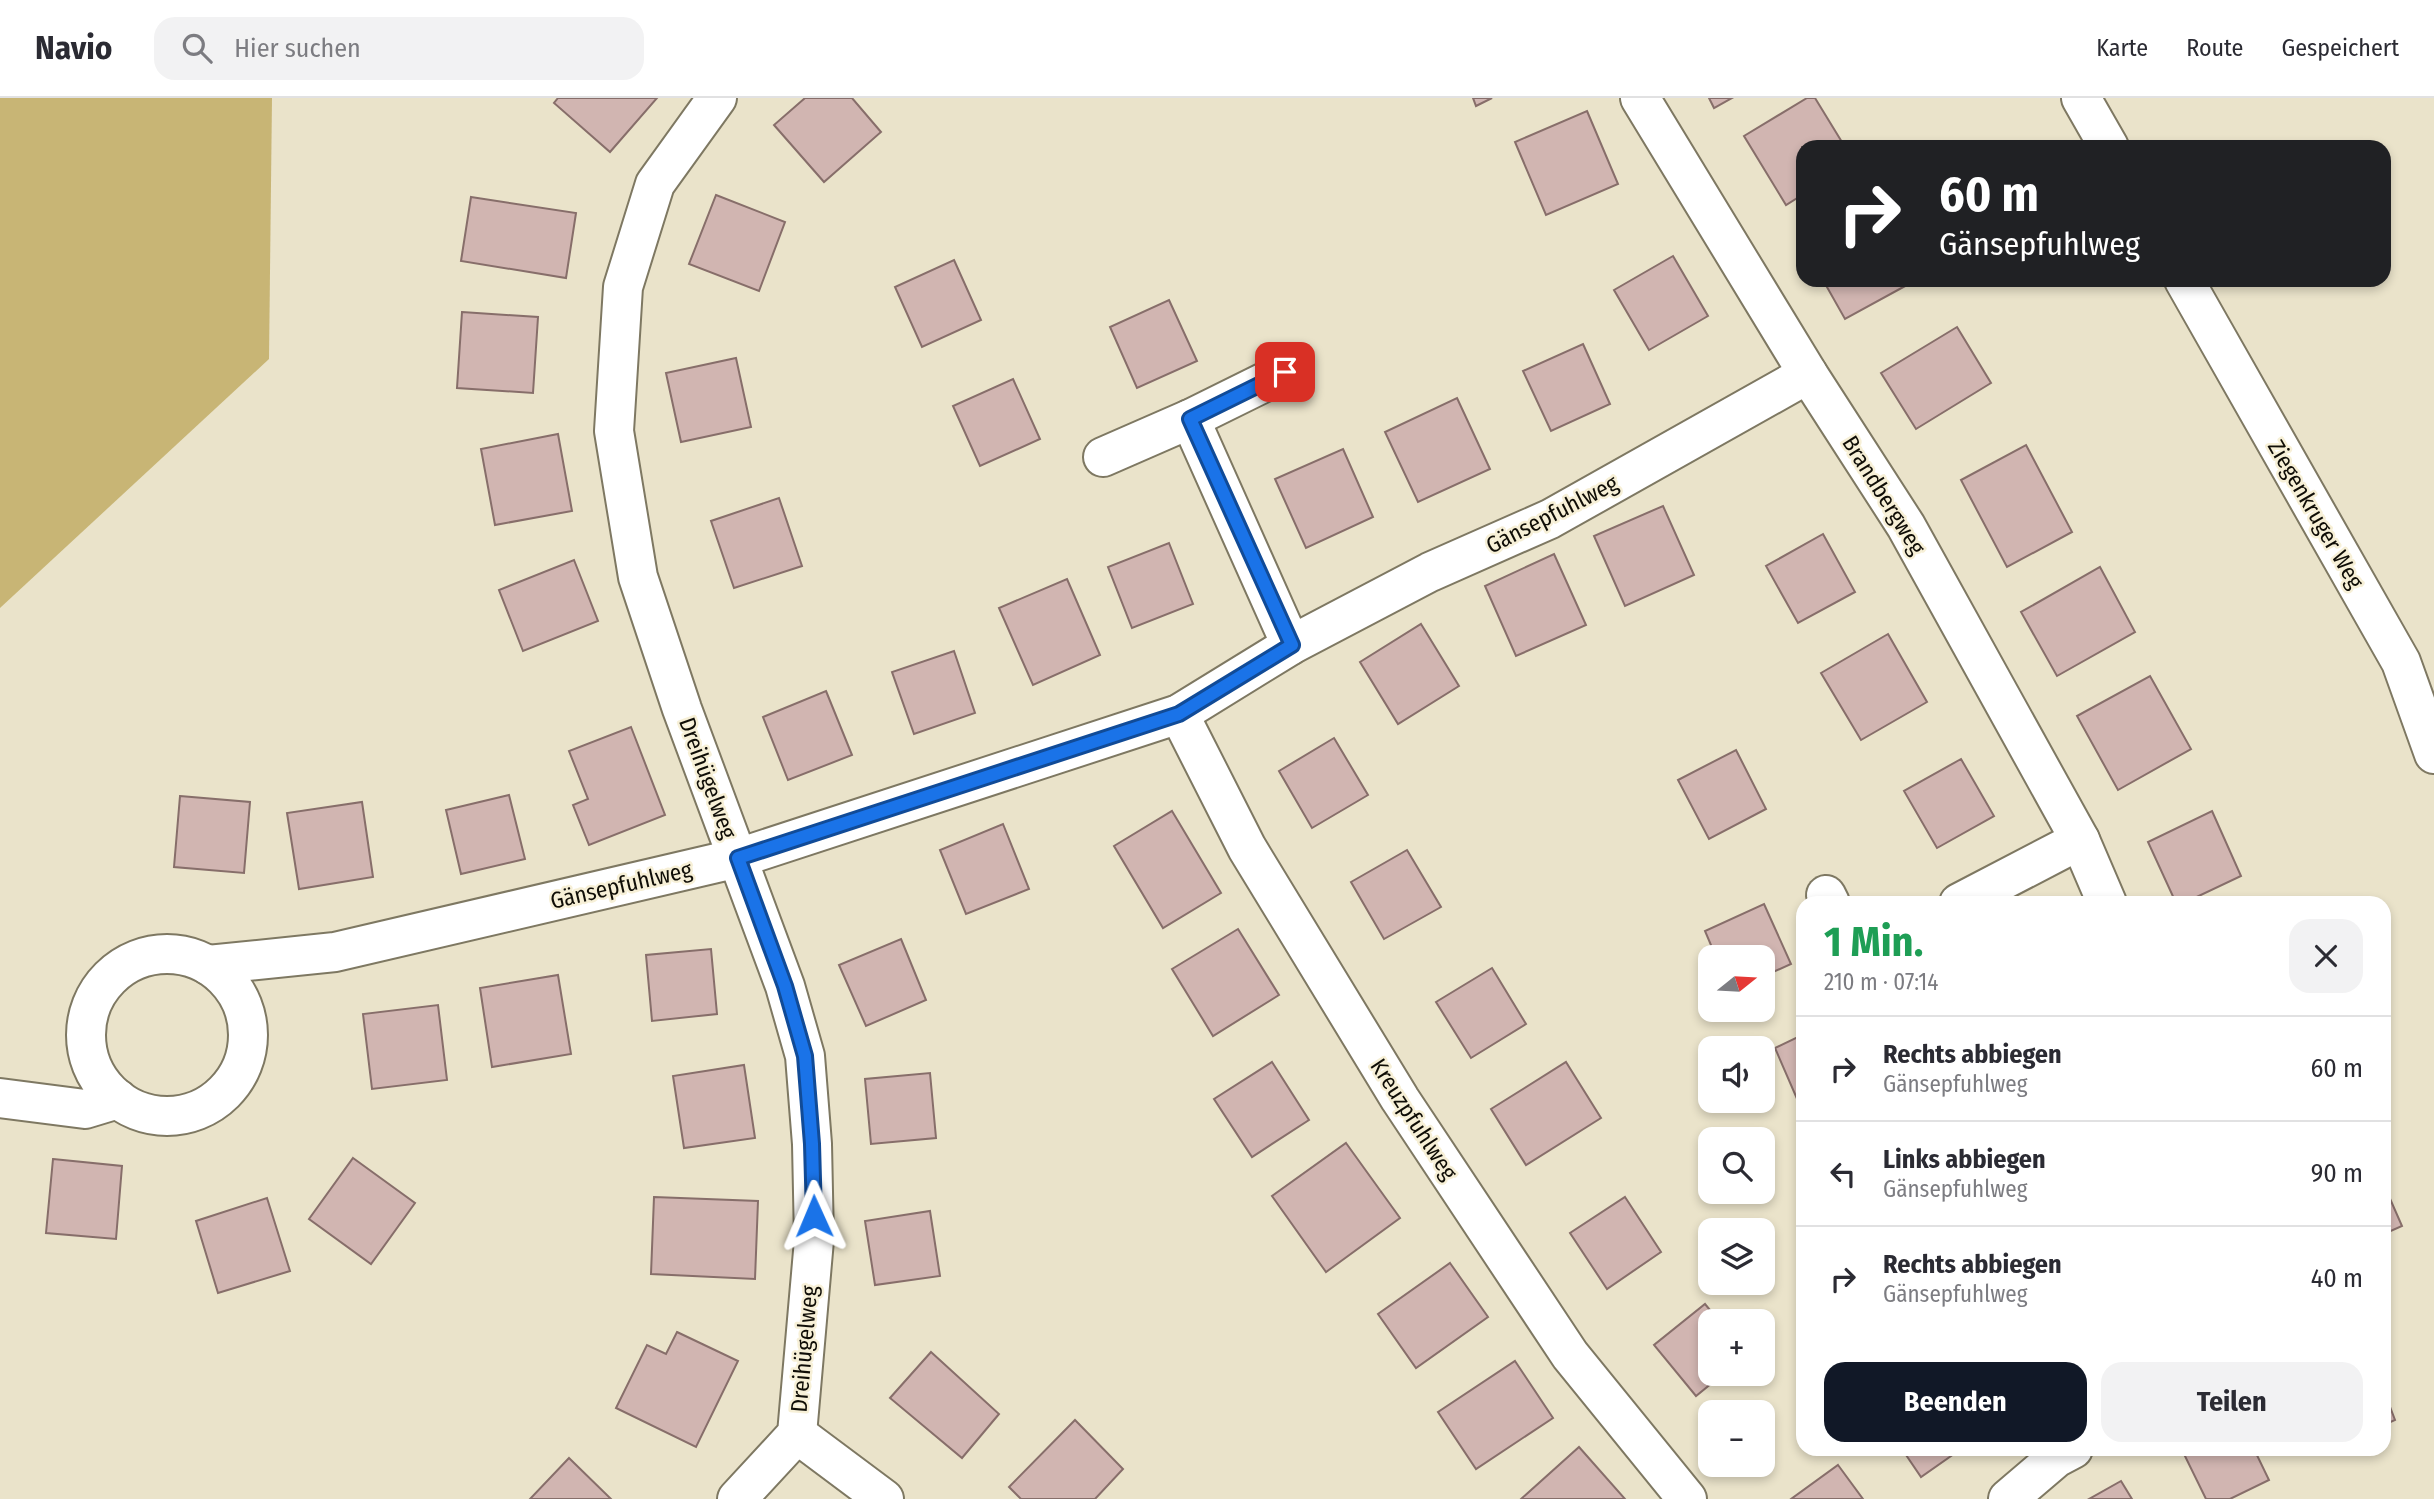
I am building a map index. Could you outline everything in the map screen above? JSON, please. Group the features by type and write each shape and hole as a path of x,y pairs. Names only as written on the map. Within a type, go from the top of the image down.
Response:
{"street":[{"name":"Dreihügelweg","path":"718,98 655,184 623,287 614,430 638,577 682,709 785,986 805,1056 812,1144 814,1240 797,1434 737,1499"},
{"name":"Brandbergweg","path":"1640,98 1808,374 1906,526 2080,840 2104,896"},
{"path":"2081,98 2105,140"},
{"name":"Ziegenkruger Weg","path":"2188,287 2401,662 2434,754"},
{"path":"1102,457 1190,419 1285,372"},
{"name":"Gänsepfuhlweg","path":"208,965 335,952 738,858 1179,714 1292,645 1430,572 1550,519 1808,374"},
{"path":"1190,419 1292,645"},
{"name":"Kreuzpfuhlweg","path":"1179,714 1247,848 1400,1099 1570,1355 1687,1499"},
{"path":"1972,896 2080,840"},
{"name":"Gänsepfuhlweg","path":"158,954 184,956 208,965 228,982 242,1004 248,1030 245,1058 233,1083 213,1102 188,1114 161,1116 135,1110 118,1099 95,1072 86,1048 86,1022 95,997 111,976 132,962 158,954"},
{"path":"0,1098 85,1109 118,1099"},
{"path":"797,1434 884,1499"},
{"path":"2008,1499 2060,1456"}],"shaded area":[{"path":"0,98 272,98 269,359 0,608"}],"building":[{"path":"558,98 657,98 610,152 554,103"},
{"path":"805,98 852,98 881,132 824,182 774,125"},
{"path":"1473,98 1492,98 1476,106"},
{"path":"1709,98 1732,98 1714,108"},
{"path":"1807,98 1815,98 1841,140 1796,140 1796,199 1786,205 1744,136"},
{"path":"1587,111 1618,184 1546,215 1515,142"},
{"path":"716,195 785,222 759,291 689,264"},
{"path":"471,197 576,213 566,278 461,261"},
{"path":"1673,256 1708,316 1649,350 1614,290"},
{"path":"954,260 981,320 922,347 895,287"},
{"path":"1827,287 1903,287 1845,319"},
{"path":"1169,300 1197,361 1137,388 1110,327"},
{"path":"462,312 538,317 533,393 457,388"},
{"path":"1957,327 1991,383 1916,429 1881,373"},
{"path":"1583,344 1610,404 1551,431 1523,371"},
{"path":"736,358 751,427 681,442 666,373"},
{"path":"1013,379 1040,439 980,466 953,406"},
{"path":"1457,398 1490,469 1418,502 1385,432"},
{"path":"558,434 572,511 495,525 481,449"},
{"path":"2026,445 2072,532 2007,567 1961,480"},
{"path":"1343,449 1373,517 1306,548 1275,479"},
{"path":"779,498 802,566 734,588 711,521"},
{"path":"1663,506 1694,575 1625,606 1594,536"},
{"path":"1823,534 1855,592 1798,623 1766,566"},
{"path":"1169,543 1193,604 1132,628 1108,567"},
{"path":"1554,554 1586,625 1516,656 1485,586"},
{"path":"574,560 598,621 523,651 499,590"},
{"path":"2100,567 2135,632 2057,676 2021,612"},
{"path":"1067,579 1100,655 1033,685 999,608"},
{"path":"1421,624 1459,686 1398,724 1360,662"},
{"path":"1888,634 1927,702 1861,740 1821,673"},
{"path":"954,651 975,713 914,734 892,672"},
{"path":"2150,676 2191,749 2118,790 2077,716"},
{"path":"826,691 852,755 788,780 763,717"},
{"path":"631,727 665,815 589,845 573,805 588,799 569,751"},
{"path":"1334,738 1368,795 1312,828 1279,771"},
{"path":"1736,750 1766,809 1709,839 1678,780"},
{"path":"1961,759 1994,816 1937,848 1904,791"},
{"path":"509,795 525,859 461,874 446,810"},
{"path":"180,796 250,802 244,873 174,867"},
{"path":"362,802 373,877 299,889 287,813"},
{"path":"1172,811 1221,893 1163,928 1114,846"},
{"path":"2212,811 2241,876 2199,896 2173,896 2148,842"},
{"path":"1003,824 1029,889 966,914 940,850"},
{"path":"1407,850 1441,907 1384,939 1351,882"},
{"path":"1764,904 1791,964 1775,971 1775,945 1711,945 1705,931"},
{"path":"1238,929 1279,995 1213,1036 1172,969"},
{"path":"901,939 926,1000 866,1026 839,965"},
{"path":"711,949 717,1014 652,1021 646,955"},
{"path":"1492,968 1526,1024 1471,1058 1436,1002"},
{"path":"558,975 571,1054 492,1067 480,988"},
{"path":"438,1005 447,1080 372,1089 363,1014"},
{"path":"1796,1038 1796,1096 1775,1048"},
{"path":"1272,1062 1309,1120 1252,1157 1214,1099"},
{"path":"1566,1062 1601,1118 1526,1165 1491,1109"},
{"path":"744,1065 755,1138 684,1148 673,1076"},
{"path":"930,1073 936,1138 871,1144 865,1079"},
{"path":"1346,1143 1400,1218 1326,1272 1272,1196"},
{"path":"353,1158 415,1203 371,1264 309,1219"},
{"path":"53,1159 122,1166 116,1239 46,1233"},
{"path":"654,1197 758,1201 755,1279 651,1274"},
{"path":"1625,1197 1661,1252 1607,1289 1570,1233"},
{"path":"267,1198 290,1271 218,1293 196,1221"},
{"path":"2391,1201 2402,1226 2391,1231"},
{"path":"930,1211 940,1276 875,1285 865,1221"},
{"path":"1450,1263 1488,1317 1416,1368 1378,1314"},
{"path":"1698,1310 1698,1386 1708,1386 1696,1396 1654,1345"},
{"path":"677,1332 738,1361 696,1447 616,1408 647,1345 666,1354"},
{"path":"931,1352 999,1414 962,1458 890,1398"},
{"path":"1515,1361 1553,1418 1476,1469 1438,1412"},
{"path":"1075,1420 1123,1469 1095,1499 1021,1499 1009,1487"},
{"path":"1579,1447 1625,1499 1521,1499"},
{"path":"1907,1456 1951,1456 1921,1477"},
{"path":"2185,1456 2257,1456 2269,1480 2230,1499 2206,1499"},
{"path":"569,1458 611,1499 530,1499"},
{"path":"1838,1465 1863,1499 1791,1499"},
{"path":"2121,1481 2132,1499 2089,1499"}],"route":[{"path":"814,1216 805,1056 785,986 738,858 1179,714 1292,645 1190,419 1285,372"}]}
